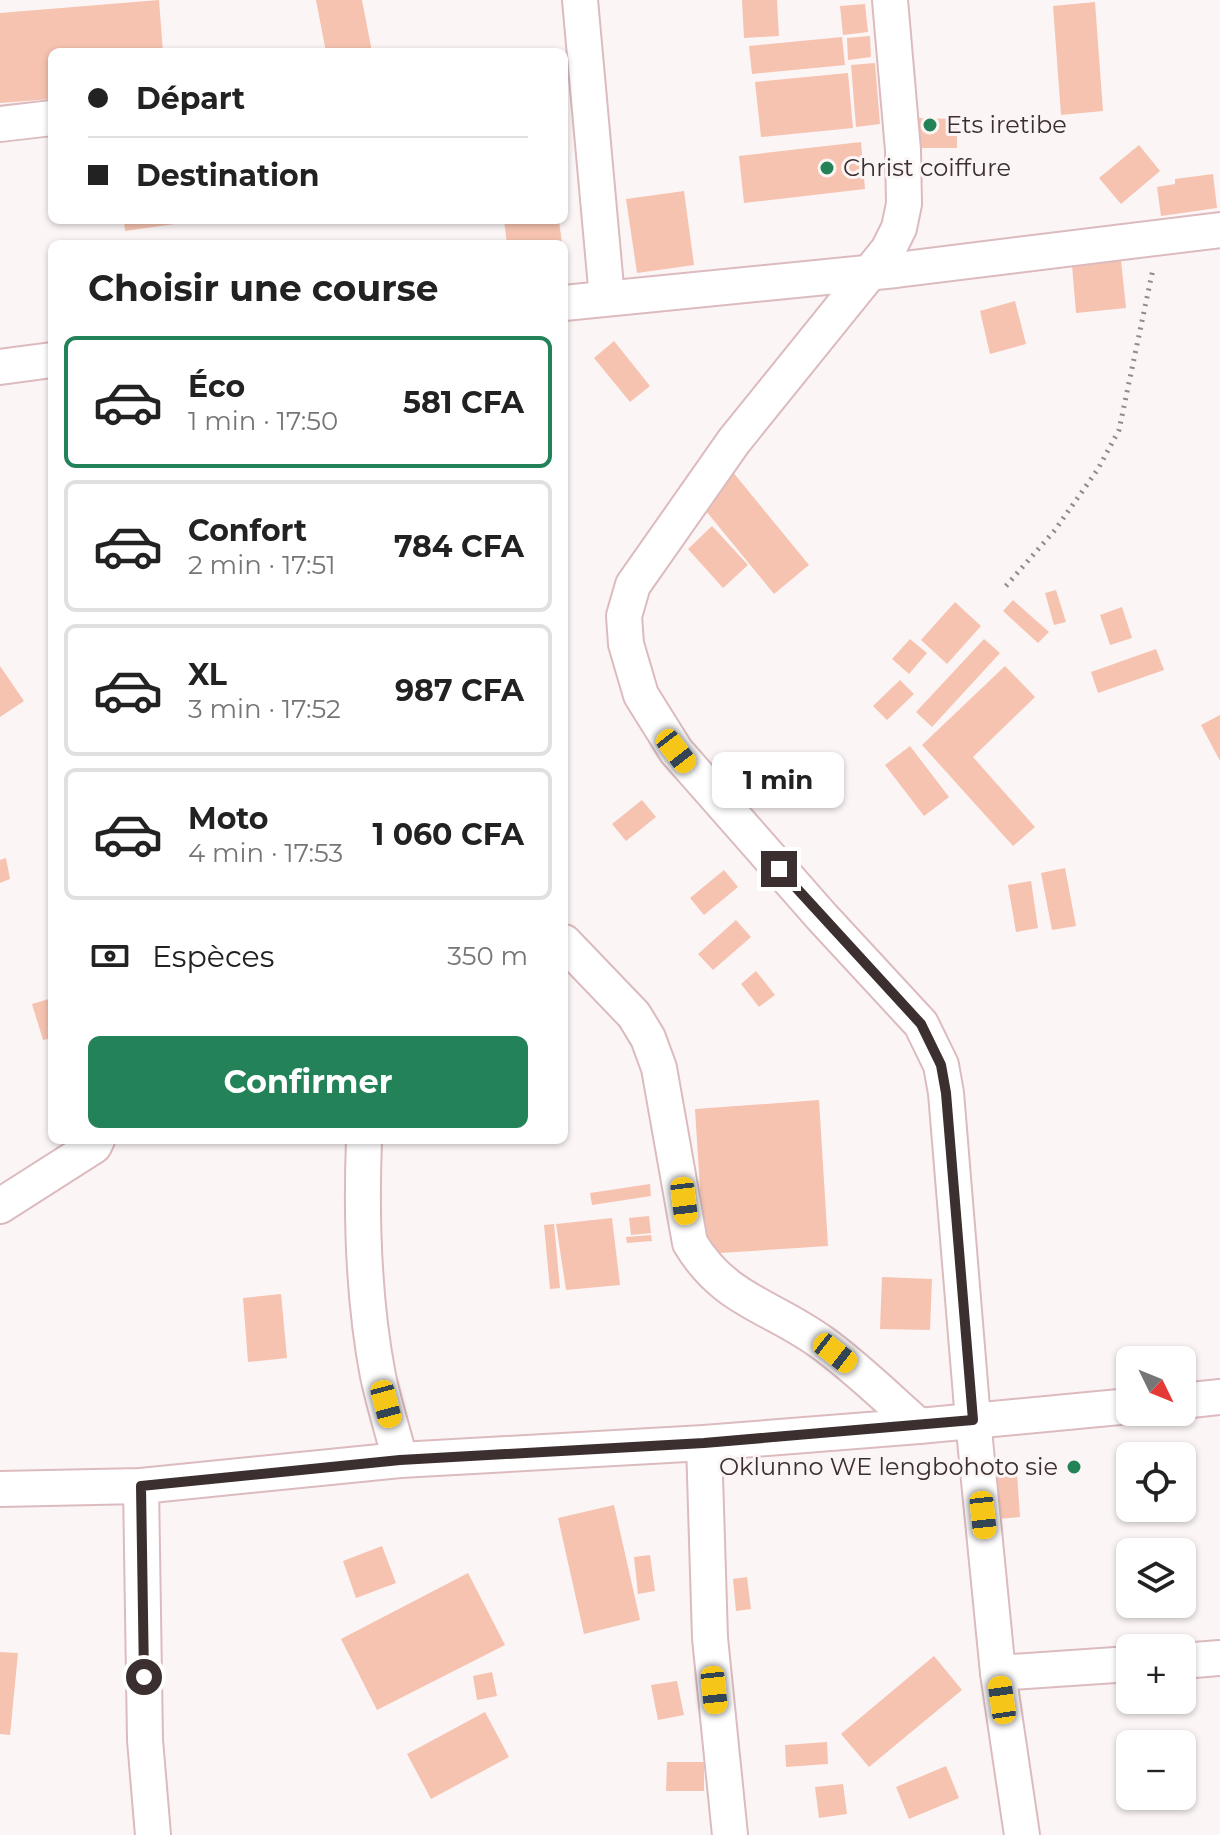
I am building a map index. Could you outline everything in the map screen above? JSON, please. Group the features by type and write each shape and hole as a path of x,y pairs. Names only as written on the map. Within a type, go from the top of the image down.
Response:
{"street":[{"path":"580,0 575,54 607,298"},
{"path":"890,0 903,150 904,204 899,228 871,273 734,441 633,585 624,616 626,644 641,695 676,751 921,1024 941,1065 998,1673 1022,1835"},
{"path":"0,124 48,118"},
{"path":"568,303 871,273 1220,230"},
{"path":"0,367 48,361"},
{"path":"568,946 634,1015 648,1038 659,1068 690,1243 703,1265 726,1287 820,1341 919,1426"},
{"path":"0,1206 95,1144"},
{"path":"364,1144 362,1209 365,1284 378,1376 400,1460"},
{"path":"1196,1400 1220,1397"},
{"path":"0,1489 141,1486 400,1460 704,1443 1116,1407"},
{"path":"704,1443 710,1638 730,1835"},
{"path":"141,1486 145,1740 153,1835"},
{"path":"1196,1660 1220,1658"},
{"path":"998,1673 1116,1665"}],"path":[{"path":"1006,586 1055,530 1098,469 1119,430 1160,236"}],"building":[{"path":"159,0 163,48 48,48 48,99 0,103 0,13"},
{"path":"316,0 362,0 371,48 325,48"},
{"path":"742,0 777,0 779,36 744,38"},
{"path":"1095,2 1103,111 1061,115 1053,6"},
{"path":"865,4 868,32 843,35 840,6"},
{"path":"870,36 871,57 848,60 847,38"},
{"path":"842,37 845,65 752,74 749,46"},
{"path":"875,63 880,124 856,127 851,65"},
{"path":"848,73 853,128 761,137 755,82"},
{"path":"916,118 957,119 957,148 915,148"},
{"path":"861,142 865,189 744,203 739,156"},
{"path":"1139,145 1160,171 1121,204 1099,178"},
{"path":"1213,174 1217,208 1161,216 1157,187 1175,184 1175,179"},
{"path":"684,191 694,265 637,273 626,199"},
{"path":"124,224 175,224 125,231"},
{"path":"504,224 560,224 562,240 506,240"},
{"path":"1121,260 1126,308 1076,313 1072,265"},
{"path":"1015,301 1026,344 990,354 980,311"},
{"path":"614,341 650,386 630,402 594,358"},
{"path":"732,471 809,565 774,594 697,500"},
{"path":"712,526 748,565 723,588 688,549"},
{"path":"1056,590 1066,622 1054,625 1045,593"},
{"path":"1013,600 1049,632 1038,643 1003,611"},
{"path":"955,602 981,626 947,664 921,640"},
{"path":"1122,607 1132,638 1110,645 1100,615"},
{"path":"910,639 927,653 909,674 892,659"},
{"path":"984,639 1000,653 932,727 916,712"},
{"path":"1156,649 1164,670 1098,693 1091,672"},
{"path":"0,666 24,701 0,717"},
{"path":"1005,666 1035,697 973,757 1035,827 1013,846 922,745"},
{"path":"900,680 914,694 887,720 873,706"},
{"path":"1220,715 1220,761 1201,725"},
{"path":"910,746 949,797 924,816 885,765"},
{"path":"642,800 656,817 626,841 612,824"},
{"path":"6,858 10,879 0,883 0,860"},
{"path":"1065,868 1076,926 1052,930 1041,873"},
{"path":"724,870 738,887 704,915 690,898"},
{"path":"1031,881 1038,928 1016,932 1008,885"},
{"path":"736,920 751,937 713,970 698,954"},
{"path":"756,971 775,995 759,1007 741,984"},
{"path":"48,999 48,1039 43,1040 32,1004"},
{"path":"819,1100 828,1246 704,1254 695,1109"},
{"path":"650,1184 651,1196 592,1205 590,1193"},
{"path":"649,1216 651,1233 631,1235 629,1218"},
{"path":"612,1218 620,1285 566,1290 556,1224"},
{"path":"554,1224 560,1288 550,1289 544,1225"},
{"path":"651,1235 652,1241 627,1243 626,1237"},
{"path":"882,1277 932,1279 930,1330 880,1329"},
{"path":"281,1294 287,1358 248,1362 243,1298"},
{"path":"1017,1473 1020,1517 997,1519 994,1475"},
{"path":"614,1505 640,1620 584,1634 558,1518"},
{"path":"382,1546 396,1583 356,1598 343,1561"},
{"path":"650,1555 655,1591 638,1594 634,1557"},
{"path":"468,1573 505,1645 377,1710 341,1639"},
{"path":"747,1577 751,1609 736,1611 733,1579"},
{"path":"0,1652 18,1653 10,1735 0,1734"},
{"path":"934,1656 962,1690 869,1767 841,1734"},
{"path":"492,1672 497,1696 477,1700 473,1676"},
{"path":"677,1681 684,1715 658,1720 651,1685"},
{"path":"485,1712 509,1757 431,1799 407,1754"},
{"path":"827,1742 828,1764 786,1767 785,1745"},
{"path":"667,1762 704,1762 704,1791 666,1791"},
{"path":"946,1766 959,1798 909,1819 896,1787"},
{"path":"843,1784 847,1814 819,1818 815,1787"}],"place":[{"name":"Ets iretibe","path":"930,125"},
{"name":"Christ coiffure","path":"827,168"},
{"name":"Oklunno WE lengbohoto sie","path":"1074,1467"}],"route":[{"path":"144,1677 141,1486 400,1460 704,1443 973,1420 946,1093 941,1065 921,1024 779,869"}]}
